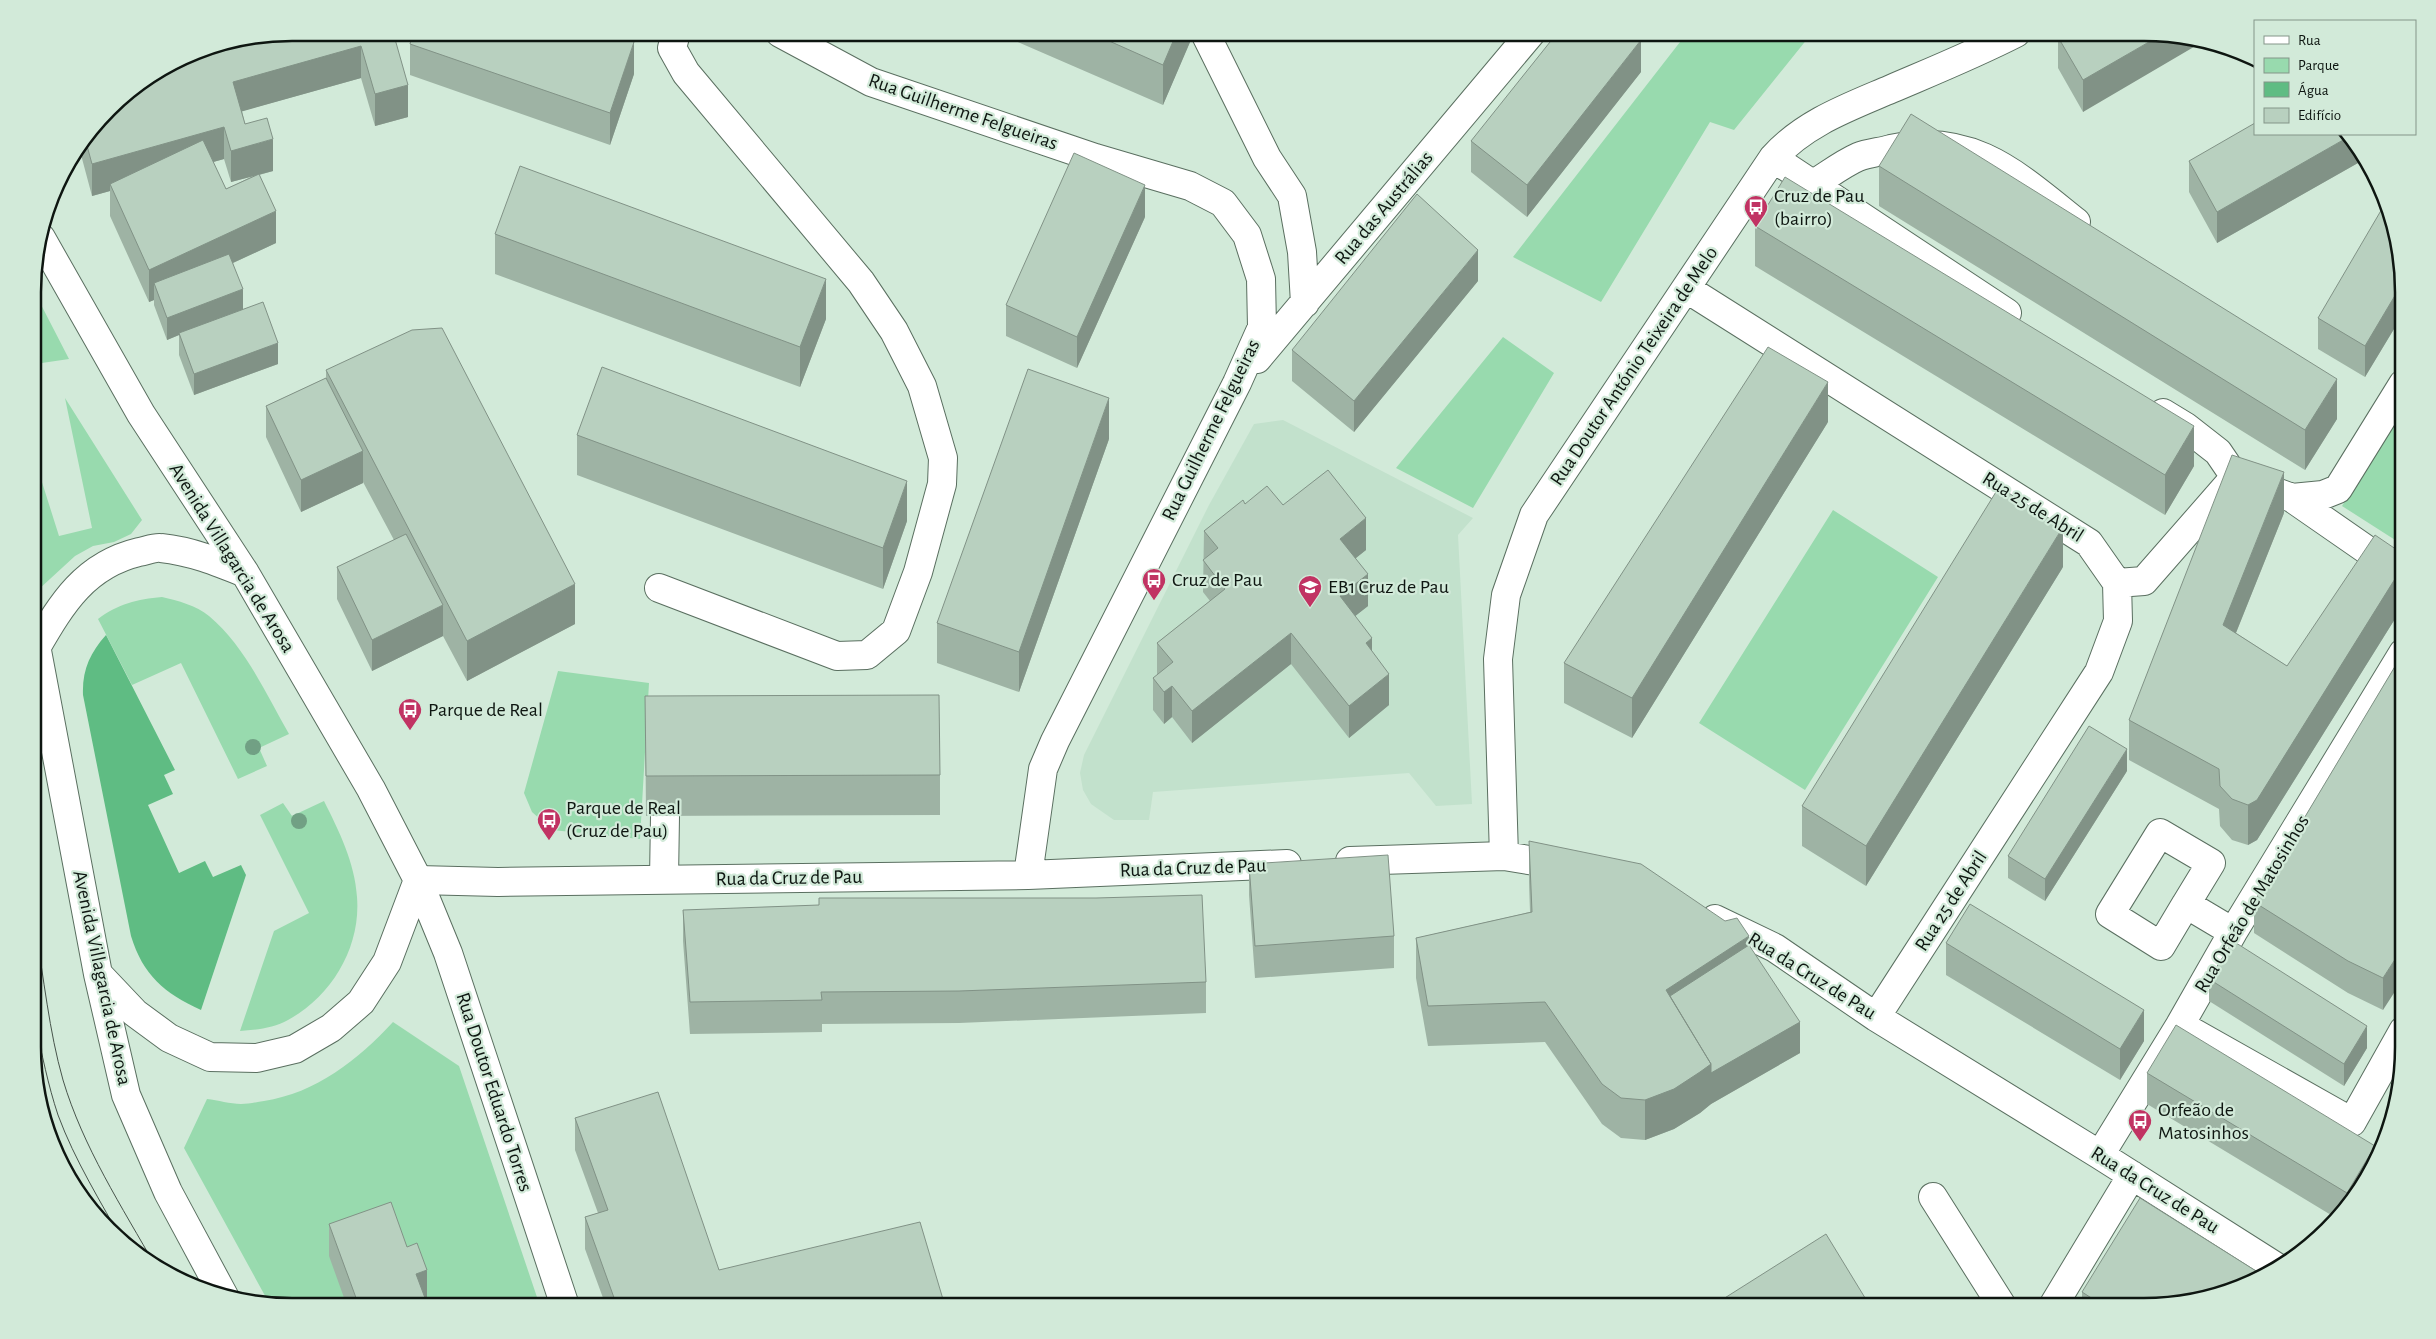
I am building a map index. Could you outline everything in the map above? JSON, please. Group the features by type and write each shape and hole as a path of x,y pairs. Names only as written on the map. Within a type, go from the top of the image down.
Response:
{"street":[{"path":"659,588 837,656 866,655 896,631 920,563 942,484 943,458 922,386 894,331 861,282 686,73 672,48 674,41"},
{"name":"Rua Guilherme Felgueiras","path":"796,41 871,82 1096,158 1190,186 1223,203 1247,235 1261,279 1262,327 1237,383 1055,741 1043,769 1028,875"},
{"path":"1209,41 1267,158 1292,196 1302,252 1305,303"},
{"name":"Rua das Austrálias","path":"1237,383 1523,41"},
{"name":"Rua Doutor António Teixeira de Melo","path":"1504,856 1498,659 1506,595 1534,516 1773,158 1784,145 1803,130 1856,104 2000,41"},
{"path":"1812,185 1858,157 1914,144 1949,146 1981,154 2014,173 2096,238"},
{"path":"1773,158 2026,326"},
{"name":"Avenida Villagarcia de Arosa","path":"46,246 142,414 245,573 371,789 418,880"},
{"name":"Rua 25 de Abril","path":"1687,289 2089,543 2117,583 2118,621 2099,672 1876,1017"},
{"path":"2292,498 2324,495 2338,489 2395,397"},
{"path":"2139,399 2186,427 2218,452 2235,478 2292,498 2395,569"},
{"path":"2117,583 2144,581 2235,478"},
{"path":"41,636 60,606 88,576 119,557 159,547 204,556 245,573"},
{"name":"Rua Orfeão de Matosinhos","path":"2100,1155 2395,666"},
{"name":"Avenida Villagarcia de Arosa","path":"41,671 98,974 126,1095 168,1192 219,1286"},
{"path":"664,879 665,816"},
{"name":"Rua da Cruz de Pau","path":"418,880 498,882 1028,875 1504,856 1588,871"},
{"path":"98,974 135,1013 169,1038 210,1057 257,1058 295,1049 331,1028 361,1002 387,962 418,880"},
{"name":"Rua Doutor Eduardo Torres","path":"418,880 448,953 563,1298"},
{"path":"2186,904 2233,932"},
{"name":"Rua da Cruz de Pau","path":"1694,909 1775,948 1876,1017 2100,1155 2270,1263"},
{"path":"2180,1025 2352,1122 2395,1045"},
{"path":"2058,1298 2132,1175"},
{"path":"1932,1197 1997,1298"}],"shaded area":[{"name":"EB1 Cruz de Pau","path":"1283,420 1473,518 1458,535 1472,804 1436,806 1409,773 1153,792 1149,820 1114,820 1091,804 1083,790 1080,773 1084,755 1209,505 1254,424"}],"green space":[{"path":"1681,41 1806,41 1734,130 1710,122 1601,302 1513,257"},
{"path":"41,305 69,359 41,363"},
{"path":"1503,337 1554,373 1473,508 1396,468"},
{"path":"65,398 142,520 131,534 114,542 93,546 75,556 41,587 41,479 59,536 92,528"},
{"path":"2395,422 2395,540 2342,506"},
{"path":"1833,510 1938,577 1805,790 1699,723"},
{"path":"162,597 193,606 209,616 233,641 254,671 289,734 259,748 267,766 238,779 181,663 132,685 98,619 128,603"},
{"path":"558,671 649,683 640,839 552,830 532,812 524,793"},
{"path":"324,801 350,860 356,884 357,916 349,952 330,984 304,1010 288,1020 271,1027 240,1031 274,931 309,913 260,815 283,803 292,816"},
{"path":"393,1022 459,1066 537,1298 265,1296 184,1148 207,1099 247,1104 283,1097 301,1091 318,1083 351,1062"}],"water":[{"path":"106,635 175,770 164,775 173,794 148,805 179,873 205,861 213,877 241,865 246,875 201,1010 176,997 157,981 142,962 131,936 83,695 84,678 88,662"}],"building":[{"path":"293,41 396,41 408,85 375,94 361,46 233,82 245,124 267,118 273,139 231,151 224,127 92,164 88,148 115,115 153,84 196,60 260,43"},
{"path":"411,41 634,42 610,113 410,44"},
{"path":"1109,41 1173,41 1163,65"},
{"path":"1551,41 1640,41 1527,185 1471,141"},
{"path":"2060,41 2150,41 2083,80"},
{"path":"1911,114 2337,379 2305,430 1879,166"},
{"path":"2254,124 2254,135 2339,135 2343,140 2217,212 2189,161"},
{"path":"203,140 226,189 259,174 276,211 149,270 110,184"},
{"path":"1074,153 1145,185 1077,337 1006,305"},
{"path":"520,166 826,279 800,347 495,234"},
{"path":"1785,177 2194,426 2165,475 1755,226"},
{"path":"1417,194 1478,250 1354,401 1292,350"},
{"path":"2381,211 2393,260 2395,295 2365,346 2318,318"},
{"path":"229,254 243,289 167,318 154,283"},
{"path":"263,302 278,343 194,374 179,333"},
{"path":"442,328 575,584 467,641 326,370 412,330"},
{"path":"1768,347 1828,382 1632,698 1564,663"},
{"path":"602,367 907,481 883,548 577,435"},
{"path":"1028,369 1109,398 1019,652 937,623"},
{"path":"326,378 363,451 301,480 266,406"},
{"path":"2232,455 2284,472 2223,625 2287,666 2375,535 2395,549 2395,579 2257,800 2248,805 2232,799 2220,786 2219,769 2129,720"},
{"path":"1328,470 1366,518 1340,539 1368,574 1340,596 1372,638 1366,643 1389,674 1349,706 1291,633 1192,711 1172,686 1164,692 1153,678 1173,662 1157,643 1225,589 1203,560 1218,548 1204,531 1243,500 1245,504 1267,486 1283,505"},
{"path":"1999,487 2063,527 1866,846 1802,806"},
{"path":"406,534 443,605 372,640 337,567"},
{"path":"2395,666 2395,959 2383,978 2348,961 2254,902"},
{"path":"939,695 940,775 646,776 645,696"},
{"path":"2089,726 2127,749 2045,879 2008,856"},
{"path":"1529,841 1641,864 1725,921 1737,918 1749,936 1666,990 1711,1064 1674,1089 1645,1100 1621,1098 1602,1084 1545,1002 1428,1006 1416,938 1532,912"},
{"path":"1388,855 1394,936 1255,946 1249,864"},
{"path":"1202,895 1206,982 959,991 821,992 822,1000 690,1002 683,910 819,905 819,898 1096,898"},
{"path":"1970,904 2144,1010 2120,1049 1946,943"},
{"path":"2233,941 2367,1026 2344,1064 2209,979"},
{"path":"1749,945 1800,1022 1711,1073 1711,1064 1670,996"},
{"path":"2176,1025 2375,1146 2347,1193 2147,1073"},
{"path":"658,1092 719,1270 920,1222 943,1298 614,1298 585,1217 608,1210 575,1118"},
{"path":"2140,1198 2256,1271 2240,1279 2208,1289 2176,1296 2091,1298 2082,1292"},
{"path":"391,1202 407,1247 417,1243 427,1270 416,1274 425,1298 356,1298 329,1224"},
{"path":"1826,1234 1865,1298 1725,1298"}],"tram line":[{"path":"41,966 54,1043 71,1105 92,1153 147,1251"},
{"path":"41,1052 58,1115 72,1149 110,1218"}],"place":[{"name":"Cruz de Pau (bairro)","path":"1756,228"},
{"name":"Cruz de Pau","path":"1154,601"},
{"name":"EB1 Cruz de Pau","path":"1310,608"},
{"name":"Parque de Real","path":"410,731"},
{"name":"Parque de Real (Cruz de Pau)","path":"549,841"},
{"name":"Orfeão de Matosinhos","path":"2140,1142"}]}
